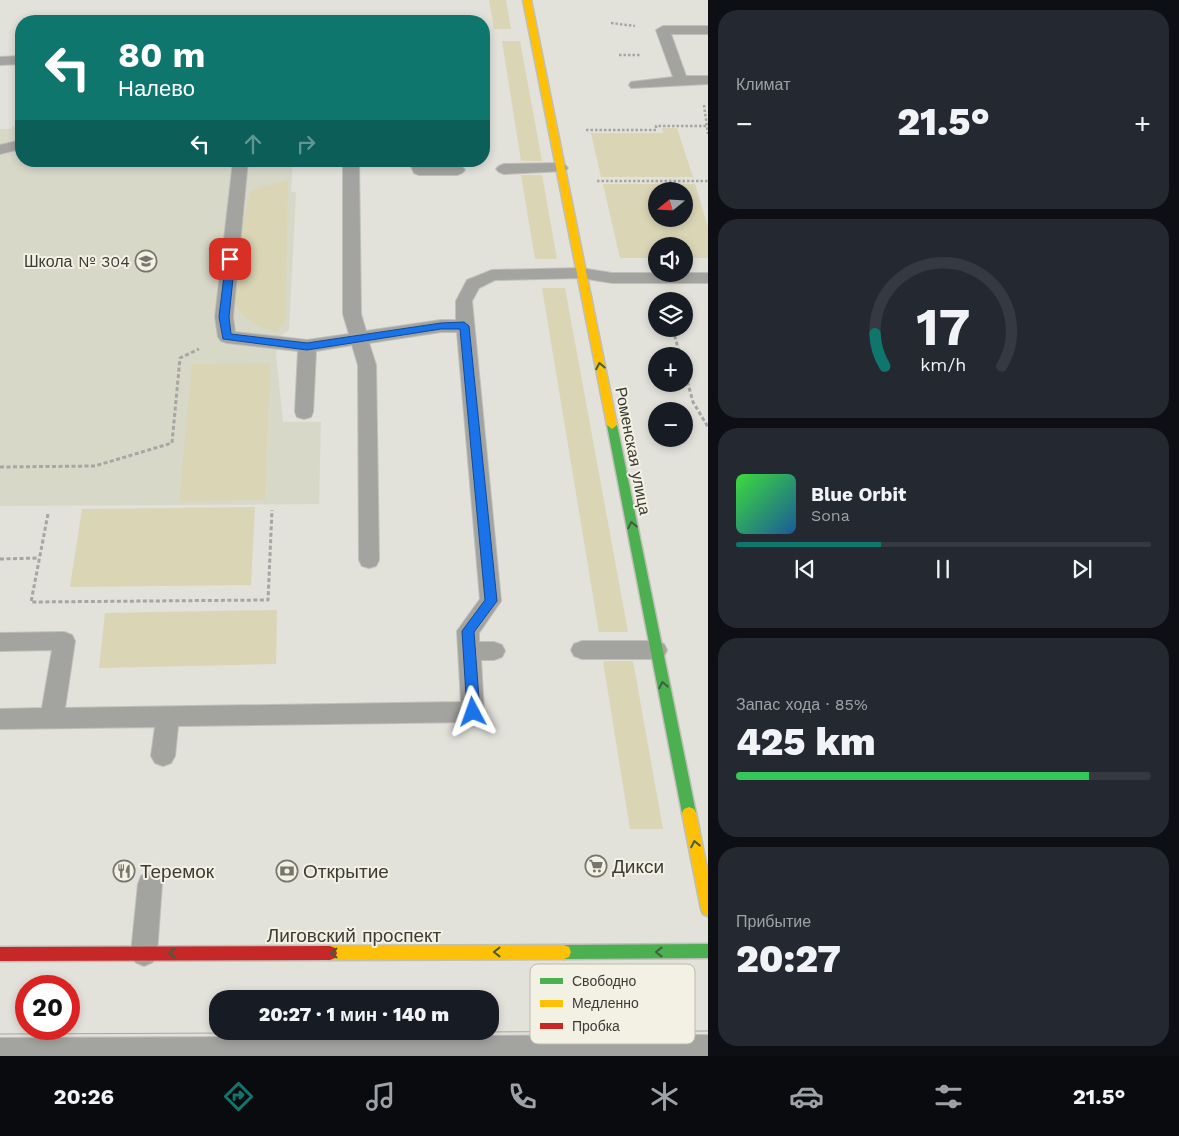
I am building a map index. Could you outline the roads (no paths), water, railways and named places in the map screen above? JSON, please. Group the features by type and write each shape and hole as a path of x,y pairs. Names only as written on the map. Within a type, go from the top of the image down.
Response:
{"street":[{"name":"Роменская улица","path":"527,0 708,909"},
{"name":"Лиговский проспект","path":"0,954 708,951"}],"lane":[{"path":"681,80 658,26 708,30"},
{"path":"0,60 15,60"},
{"path":"636,85 681,80 708,80"},
{"path":"0,150 15,146"},
{"path":"239,167 224,317 227,337 307,346 441,326 464,326"},
{"path":"351,167 352,314 367,365 369,560"},
{"path":"418,167 419,170 457,170"},
{"path":"504,169 560,168"},
{"path":"0,719 473,712 468,631 491,601 464,326 464,301 473,284 492,275 581,273 612,278 708,278"},
{"path":"304,412 307,346"},
{"path":"0,642 64,641 52,718"},
{"path":"582,650 656,650"},
{"path":"469,651 494,651"},
{"path":"163,756 168,716"},
{"path":"144,953 150,884"},
{"path":"0,1052 708,1049"}],"tram line":[{"path":"695,1031 708,1031"},
{"path":"0,1034 530,1032"}],"place":[{"name":"Школа № 304","path":"146,261"},
{"name":"Дикси","path":"596,866"},
{"name":"Теремок","path":"124,871"},
{"name":"Открытие","path":"287,871"}]}
